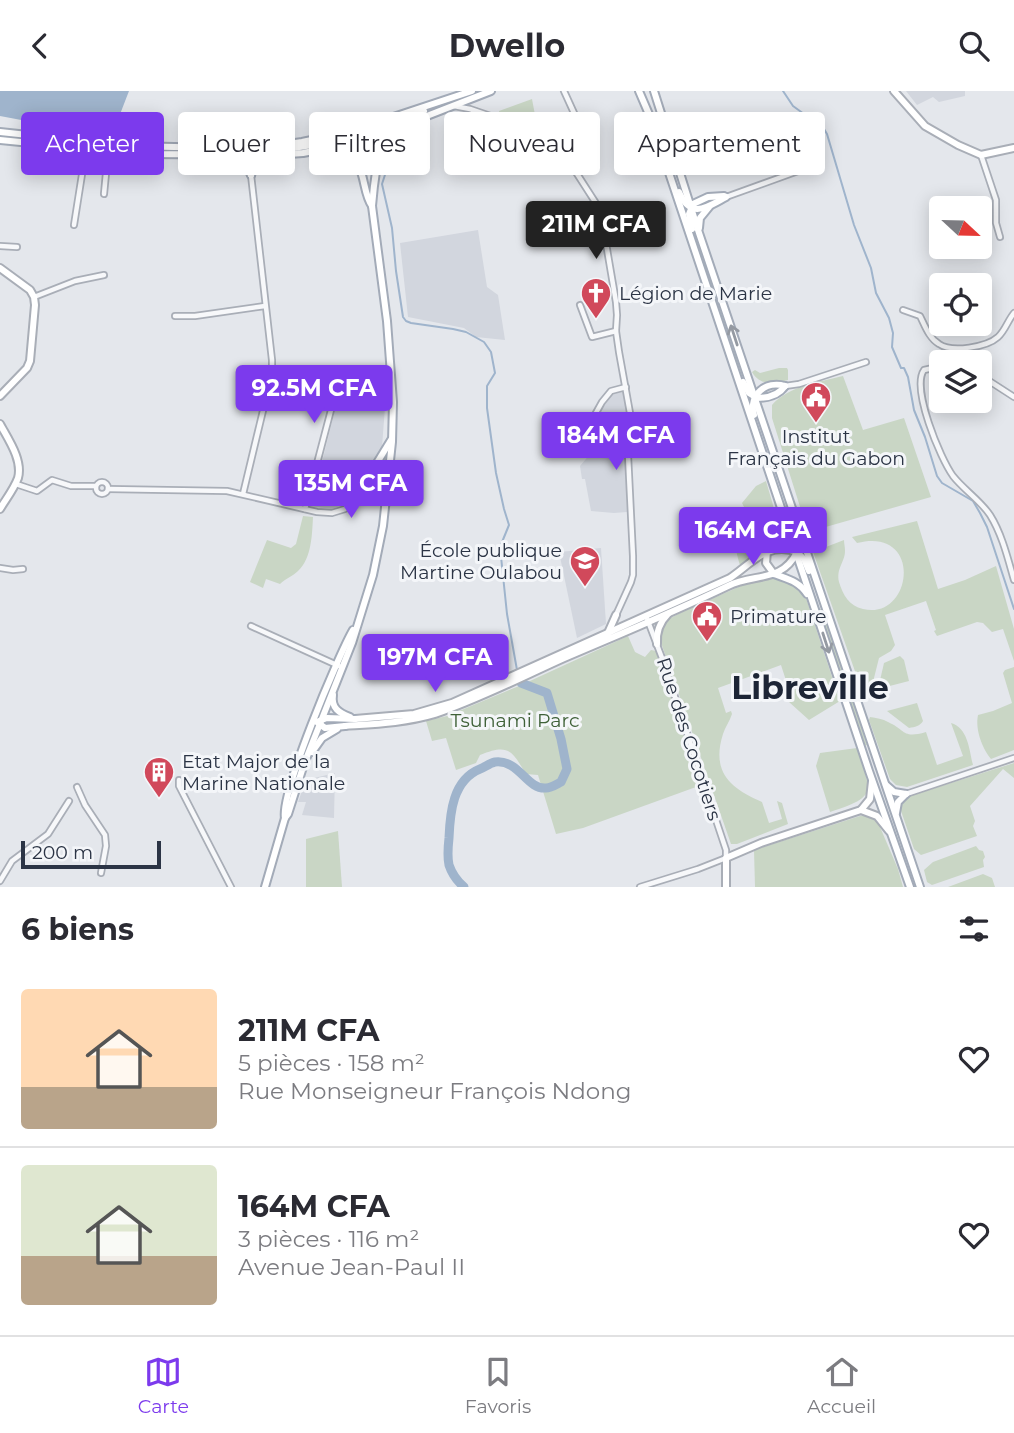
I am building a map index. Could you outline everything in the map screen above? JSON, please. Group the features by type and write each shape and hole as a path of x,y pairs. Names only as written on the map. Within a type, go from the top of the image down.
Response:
{"main road":[{"path":"295,143 345,133 454,97 491,91"},
{"path":"894,91 925,126 958,145 981,155 1014,148"},
{"path":"647,112 640,93 654,92 919,884 909,885 880,804 669,175"},
{"path":"430,115 472,95"},
{"path":"427,112 454,97"},
{"path":"1,132 130,146 178,146"},
{"path":"0,140 21,142"},
{"path":"371,175 362,177 372,206"},
{"path":"376,175 372,206 390,353 392,438 377,561 357,622 317,717 325,727 384,724 417,719 446,710 608,633 672,611 732,584 782,571 797,552 799,540 786,498 784,481"},
{"path":"673,175 682,199 691,208 709,206 726,197"},
{"path":"683,181 692,193 705,198 726,197"},
{"path":"702,272 689,214 695,203 705,198"},
{"path":"699,233 700,218 709,206"},
{"path":"0,268 34,297 30,362 0,396"},
{"path":"728,349 747,391 754,397 773,395 785,386 779,384 768,387 754,397 752,410 760,432 762,450"},
{"path":"746,369 753,381 768,387"},
{"path":"762,420 763,408 773,395"},
{"path":"0,424 19,471 15,484 0,509"},
{"path":"371,476 392,438"},
{"path":"361,489 382,465 389,466"},
{"path":"371,476 383,481 387,491"},
{"path":"285,818 283,811 296,769 311,730 319,722 327,718 355,719 432,709 519,676 647,619 730,578 767,551 780,531 781,517 777,496"},
{"path":"767,551 781,549 797,552 806,563 820,603 829,617"},
{"path":"767,551 766,563 774,574 797,583 813,603"},
{"path":"657,644 660,623 672,611"},
{"path":"616,615 618,624 625,626"},
{"path":"608,633 616,615"},
{"path":"337,668 332,699 334,707 355,719"},
{"path":"296,769 337,668"},
{"path":"265,887 285,818 334,685"},
{"path":"297,784 317,743 331,732 345,726"},
{"path":"870,742 871,754 883,791 880,804"},
{"path":"861,810 871,793 872,779"},
{"path":"884,782 894,792 906,794 897,805 897,820"},
{"path":"726,887 726,858 880,804"},
{"path":"880,804 889,810 901,844 910,858"},
{"path":"861,810 879,817 890,832"}],"street":[{"path":"564,91 574,112"},
{"path":"472,95 470,104 475,111"},
{"path":"453,106 478,112"},
{"path":"981,155 996,201 996,223 1000,237"},
{"path":"74,225 82,175"},
{"path":"104,194 106,175"},
{"path":"243,494 272,373 251,175"},
{"path":"578,175 601,214 616,302 616,331 630,413 628,455 633,575 616,615"},
{"path":"726,197 787,175"},
{"path":"0,246 17,247"},
{"path":"34,297 75,281 104,275"},
{"path":"580,305 593,337 616,331"},
{"path":"175,316 195,316 265,306"},
{"path":"903,310 920,316 936,342 954,349 975,347 993,340 1000,335 1013,316"},
{"path":"785,386 866,362"},
{"path":"929,369 921,374 920,380 933,434 954,477 989,514 1014,580"},
{"path":"272,373 283,378 324,386 331,395 331,410 305,509"},
{"path":"992,383 1014,397"},
{"path":"587,448 587,429 602,402 611,391 626,387"},
{"path":"15,484 37,491 52,480 71,486 96,486 104,482 108,489"},
{"path":"96,486 101,495 108,489"},
{"path":"108,489 197,489 243,494 322,513 342,511 361,489"},
{"path":"0,569 23,569"},
{"name":"Rue des Cocotiers","path":"647,619 726,850 726,858"},
{"path":"251,626 337,668"},
{"path":"906,794 1014,758"},
{"path":"179,780 179,786 231,887"},
{"path":"77,787 85,805 105,835 106,846 101,873"},
{"path":"0,881 12,861 48,834 68,801"},
{"path":"640,887 726,858"}],"shaded area":[{"path":"906,91 965,91 965,96 939,102 933,97 917,105"},
{"path":"478,230 487,287 498,295 505,340 476,337 464,328 408,317 400,243"},
{"path":"373,372 383,372 385,407 382,447 377,458 342,505 332,509 311,506 337,402 329,385 330,376 373,377"},
{"path":"623,391 627,413 627,512 591,511 580,466 591,453 590,430 598,414 613,394"},
{"name":"École publique Martine Oulabou","path":"601,548 606,624 577,638 559,552"},
{"path":"335,773 334,818 302,815 306,802 298,802 306,780"}],"green space":[{"path":"532,99 534,112 499,112"},
{"path":"703,259 739,361 742,376 733,355"},
{"path":"787,368 788,380 763,382 752,372 755,370 760,373"},
{"path":"843,376 863,430 904,418 931,497 808,532 772,418 772,405 796,389"},
{"path":"766,481 775,514 774,530 760,551 740,565 736,542 737,530 745,509 742,503 756,486"},
{"path":"303,516 313,517 310,545 303,566 280,584 266,579 263,588 250,582 267,540 291,548 296,544"},
{"path":"917,521 938,589 996,566 1014,629 1014,661 1003,629 992,632 983,623 977,622 937,636 926,601 885,615 895,645 891,651 879,658 871,690 863,694 813,552 844,540 845,555 838,577 842,591 850,603 858,608 880,609 893,601 901,589 904,574 902,560 893,548 879,541 857,543 852,537"},
{"path":"776,578 791,582 804,592 840,701 809,720 789,702 792,699 781,665 718,688 726,713 731,711 732,714 720,747 722,769 726,777 741,791 762,802 769,823 782,819 777,801 782,803 788,824 731,844 659,637 665,621 680,613 743,585"},
{"path":"821,609 867,745 864,746 819,610"},
{"name":"Tsunami Parc","path":"628,636 635,652 645,657 651,650 656,651 701,784 696,787 583,828 556,834 538,775 526,774 509,751 490,751 480,755 476,763 456,770 446,738 432,741 426,721 447,716 519,686"},
{"path":"900,656 904,660 909,681 878,689 884,663"},
{"path":"1014,667 1014,750 991,759 980,738 978,715 1012,703 1003,673"},
{"path":"917,703 923,721 915,727 909,728 887,711"},
{"path":"870,717 886,721 908,734 926,732 937,765 963,756 951,723 964,734 973,765 907,787 896,785 890,779"},
{"path":"857,748 866,775 867,791 857,802 830,812 816,766 820,753"},
{"path":"1014,763 1014,778 1003,769 970,806 977,836 921,855 914,849 900,808 907,797"},
{"path":"866,815 877,820 903,887 755,887 754,850"},
{"path":"338,831 342,887 306,887 306,839"},
{"path":"976,846 983,851 984,867 932,885 927,882 924,870 933,862"},
{"path":"983,874 992,878 995,887 948,887"}],"water":[{"path":"0,91 129,91 121,112 21,112 21,120 0,116"}],"waterway":[{"path":"783,91 793,106 818,119 827,134 854,225 871,268 876,293 889,318 893,333 892,347 908,377 914,410 937,476 942,483 973,501 980,513 1014,609"},
{"path":"385,175 382,184 392,228 403,317 411,323 466,332 484,342 491,352 495,373 487,386 487,408 496,473 509,525 500,547 507,614 517,670"},
{"path":"464,887 452,871 448,855 452,808 464,781 491,763 503,762 517,769 533,784 548,788 561,782 567,769 547,693 521,683"}],"place":[{"name":"Légion de Marie","path":"596,320"},
{"name":"Institut Français du Gabon","path":"816,424"},
{"name":"École publique Martine Oulabou","path":"585,588"},
{"name":"Primature","path":"707,643"},
{"name":"Etat Major de la Marine Nationale","path":"159,799"}],"district":[{"name":"Libreville","path":"810,687"}]}
